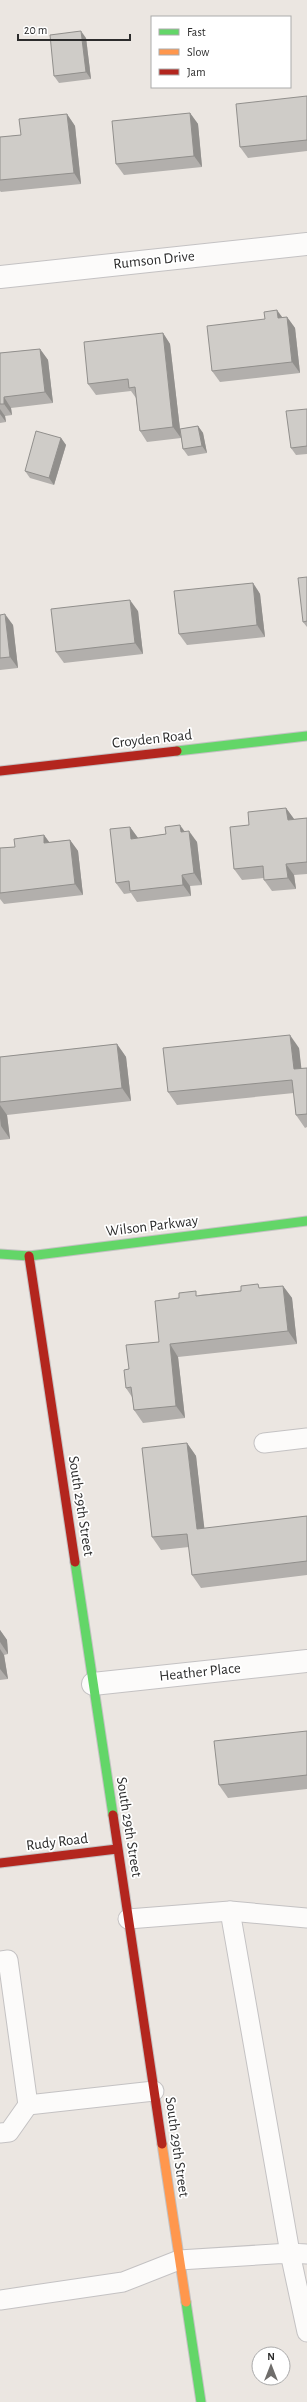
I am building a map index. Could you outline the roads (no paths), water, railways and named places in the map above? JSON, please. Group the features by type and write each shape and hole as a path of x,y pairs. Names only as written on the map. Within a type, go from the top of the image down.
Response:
{"street":[{"name":"Rumson Drive","path":"0,277 307,244"},
{"name":"Croyden Road","path":"0,771 307,736"},
{"name":"Wilson Parkway","path":"0,1254 29,1256 307,1220"},
{"name":"South 29th Street","path":"29,1256 201,2402"},
{"name":"Heather Place","path":"93,1684 307,1661"},
{"name":"Rudy Road","path":"0,1863 118,1848"}],"lane":[{"path":"264,1443 307,1438"},
{"path":"128,1919 230,1911 307,1918"},
{"path":"230,1911 299,2254 307,2332"},
{"path":"0,1961 8,1960 28,2105 9,2132 0,2133"},
{"path":"28,2105 154,2091"},
{"path":"0,2300 123,2282 179,2260 299,2254"}]}
